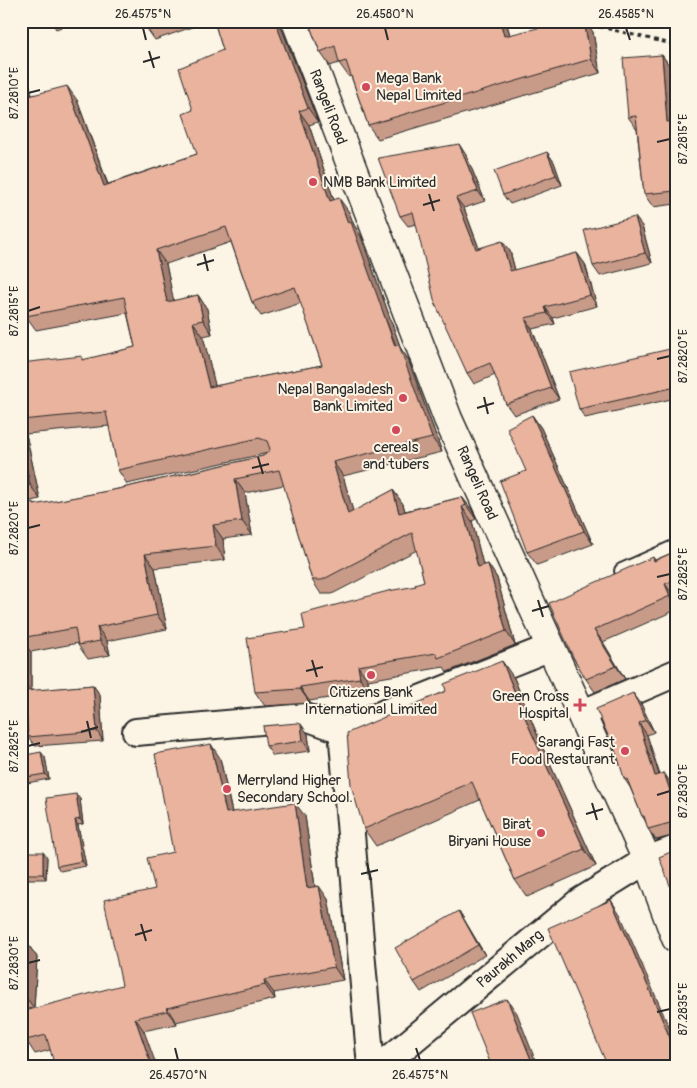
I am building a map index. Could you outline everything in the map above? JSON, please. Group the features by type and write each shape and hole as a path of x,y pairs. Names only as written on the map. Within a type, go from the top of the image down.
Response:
{"main road":[{"name":"Rangeli Road","path":"296,21 448,419 540,610 551,647 647,860 676,938"}],"street":[{"path":"136,732 306,717 342,730 551,647"},
{"path":"581,714 676,673"},
{"path":"342,730 371,1067"},
{"name":"Paurakh Marg","path":"380,1067 579,902 647,860 676,849"}],"lane":[{"path":"607,578 676,548"}],"path":[{"path":"582,23 676,45"}],"building":[{"path":"144,21 158,21 145,26"},
{"path":"214,21 275,21 308,108 299,111 330,201 339,198 348,223 351,222 395,346 399,345 432,438 333,462 348,514 393,490 399,513 462,497 466,505 462,507 478,567 488,564 506,631 438,658 436,653 358,666 360,678 300,687 300,689 255,692 247,638 305,629 302,614 388,591 416,586 415,584 424,581 412,533 322,580 312,580 279,470 235,479 242,521 213,525 216,546 145,554 157,615 97,627 100,641 78,645 75,628 21,638 21,504 34,502 34,505 118,489 263,456 270,449 267,441 259,438 118,470 106,412 21,420 21,363 82,356 82,360 135,347 124,297 26,316 21,291 21,77 25,97 67,86 104,186 197,154 183,114 193,110 179,68 223,50","holes":["226,227 252,302 295,287 322,365 209,387 193,322 203,320 198,295 167,302 156,250"]},
{"path":"308,21 500,21 504,36 568,21 584,21 591,59 368,125 346,61 339,63 335,46 320,52"},
{"path":"662,55 667,122 676,121 676,191 644,194 636,116 628,117 623,58"},
{"path":"459,144 478,191 456,198 476,249 502,241 510,271 577,253 590,295 545,307 547,313 525,318 551,388 506,404 490,363 467,373 435,303 413,212 400,216 378,158"},
{"path":"547,152 556,175 503,195 494,171"},
{"path":"635,217 645,253 593,266 584,230"},
{"path":"670,349 676,375 676,387 579,409 569,372"},
{"path":"532,415 584,531 527,552 500,481 526,471 507,428"},
{"path":"21,443 30,485 21,487"},
{"path":"676,551 676,579 665,584 670,596 594,630 616,666 586,679 573,657 549,603 653,557 654,561"},
{"path":"502,661 529,727 584,849 515,880 472,782 364,829 351,785 347,733 446,691 444,684"},
{"path":"93,685 97,731 28,737 25,691"},
{"path":"633,693 646,720 639,723 655,776 664,773 676,808 676,825 670,823 648,829 627,779 625,780 624,778 617,755 596,709"},
{"path":"301,724 303,741 266,746 263,726"},
{"path":"211,744 226,813 295,803 307,888 319,886 334,967 264,980 265,985 167,1008 167,1011 135,1018 152,1067 55,1067 46,1035 26,1040 21,1023 21,1012 122,985 104,900 155,889 147,858 173,852 155,754"},
{"path":"41,752 45,774 21,778 21,756"},
{"path":"76,794 80,819 75,820 82,861 57,866 46,798"},
{"path":"676,850 676,901 659,857"},
{"path":"21,852 43,852 43,874 21,874"},
{"path":"611,900 676,1052 676,1067 608,1067 548,928"},
{"path":"459,911 478,945 414,982 395,948"},
{"path":"27,943 24,995 21,995 21,944"},
{"path":"507,999 534,1067 492,1067 470,1013"}],"place":[{"name":"Mega Bank Nepal Limited","path":"366,87"},
{"name":"NMB Bank Limited","path":"313,182"},
{"name":"Nepal Bangaladesh Bank Limited","path":"403,398"},
{"name":"cereals and tubers","path":"396,430"},
{"name":"Citizens Bank International Limited","path":"371,675"},
{"name":"Green Cross Hospital","path":"580,705"},
{"name":"Sarangi Fast Food Restaurant","path":"625,751"},
{"name":"Merryland Higher Secondary School.","path":"227,789"},
{"name":"Birat Biryani House","path":"541,833"}]}
